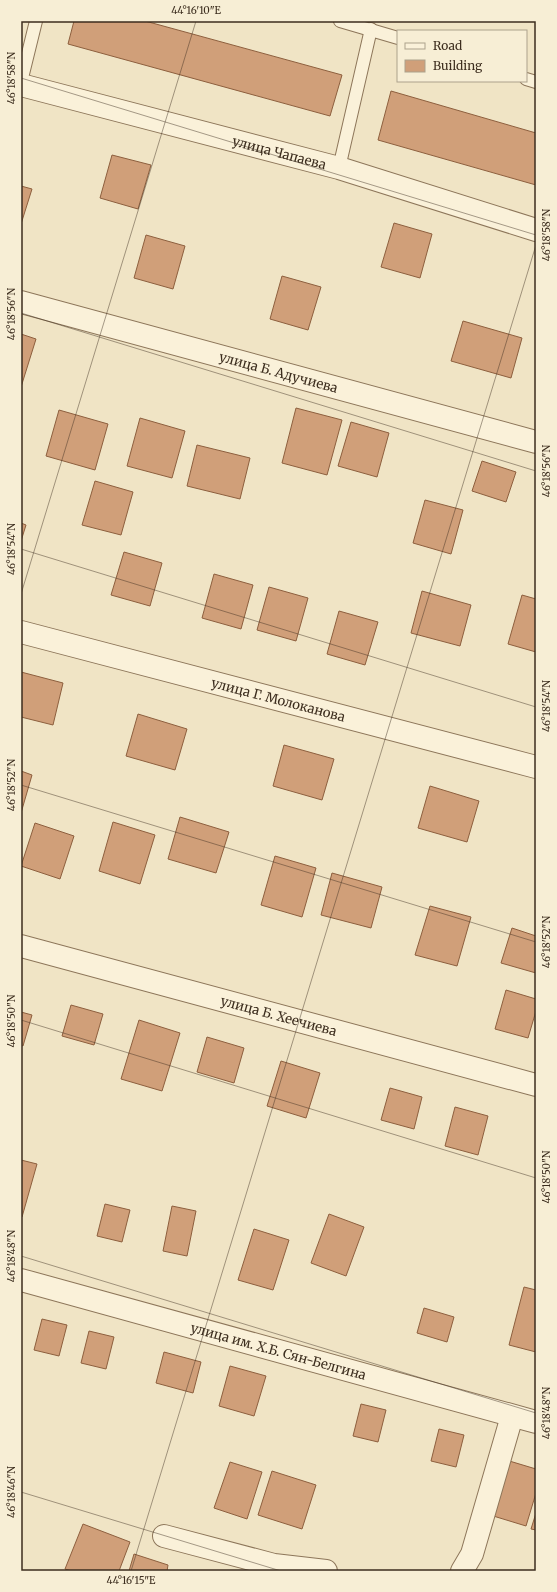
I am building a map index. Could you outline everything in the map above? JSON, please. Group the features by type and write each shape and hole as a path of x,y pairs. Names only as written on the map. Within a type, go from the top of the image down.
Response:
{"street":[{"name":"улица Чапаева","path":"21,83 339,168 536,230"},
{"name":"улица Б. Адучиева","path":"21,302 536,442"},
{"name":"улица Г. Молоканова","path":"21,632 536,767"},
{"name":"улица Б. Хеечиева","path":"21,946 536,1085"},
{"name":"улица им. Х.Б. Сян-Белгина","path":"21,1280 536,1422"},
{"path":"462,1571 472,1554 512,1416"},
{"path":"164,1536 274,1565 326,1571"}],"lane":[{"path":"21,83 36,21"},
{"path":"340,21 397,38"},
{"path":"339,168 371,29"}],"building":[{"path":"74,21 145,21 342,75 330,116 68,44"},
{"path":"391,91 536,133 536,185 378,140"},
{"path":"112,155 151,165 138,209 100,198"},
{"path":"21,186 32,189 21,224"},
{"path":"394,223 432,234 420,278 381,267"},
{"path":"146,235 185,246 173,289 134,278"},
{"path":"282,276 321,287 308,330 270,319"},
{"path":"463,321 522,338 511,378 451,361"},
{"path":"21,334 36,339 21,387"},
{"path":"296,408 342,420 327,475 282,463"},
{"path":"59,410 108,424 95,470 46,456"},
{"path":"140,418 185,431 172,478 127,466"},
{"path":"351,422 389,433 377,477 338,466"},
{"path":"197,445 250,458 240,499 187,486"},
{"path":"482,461 516,472 506,502 472,491"},
{"path":"95,481 133,492 121,535 82,525"},
{"path":"425,500 463,510 451,554 413,543"},
{"path":"21,523 26,525 21,541"},
{"path":"124,552 162,563 150,606 111,595"},
{"path":"214,574 253,585 241,629 202,618"},
{"path":"269,587 308,598 296,641 257,630"},
{"path":"422,591 471,605 460,646 411,633"},
{"path":"522,595 536,599 536,652 508,644"},
{"path":"339,611 378,622 365,665 327,654"},
{"path":"21,672 63,683 53,725 21,717"},
{"path":"138,714 187,729 175,770 126,756"},
{"path":"284,745 334,759 322,800 273,786"},
{"path":"21,771 32,775 21,813"},
{"path":"430,786 479,801 467,842 418,828"},
{"path":"180,817 229,832 216,873 168,859"},
{"path":"113,822 155,835 140,884 99,871"},
{"path":"35,823 74,836 60,879 21,866"},
{"path":"275,856 316,868 302,917 261,905"},
{"path":"332,873 382,887 371,928 321,915"},
{"path":"430,906 471,917 457,966 415,955"},
{"path":"512,928 536,936 536,973 501,963"},
{"path":"506,990 536,999 536,1011 528,1038 495,1029"},
{"path":"71,1005 103,1014 94,1045 62,1036"},
{"path":"21,1012 32,1015 23,1046 21,1045"},
{"path":"139,1020 180,1033 162,1091 121,1079"},
{"path":"207,1037 244,1048 234,1083 197,1072"},
{"path":"281,1061 320,1073 306,1118 267,1106"},
{"path":"390,1088 422,1097 414,1129 381,1120"},
{"path":"455,1107 488,1116 478,1155 445,1146"},
{"path":"21,1160 37,1164 22,1217 21,1217"},
{"path":"105,1204 130,1210 122,1242 97,1236"},
{"path":"172,1206 196,1211 187,1256 163,1251"},
{"path":"329,1214 364,1227 346,1276 311,1263"},
{"path":"254,1229 289,1240 273,1290 238,1280"},
{"path":"524,1287 536,1290 536,1352 509,1345"},
{"path":"424,1308 454,1317 447,1342 417,1333"},
{"path":"42,1319 67,1325 59,1356 34,1350"},
{"path":"89,1331 114,1337 106,1369 81,1363"},
{"path":"164,1352 201,1362 193,1393 156,1383"},
{"path":"230,1366 266,1376 254,1416 219,1406"},
{"path":"361,1404 386,1410 378,1442 353,1436"},
{"path":"439,1429 464,1435 456,1467 431,1461"},
{"path":"506,1460 536,1469 536,1493 526,1526 490,1515"},
{"path":"230,1462 262,1472 247,1519 214,1508"},
{"path":"272,1471 316,1485 302,1529 258,1515"},
{"path":"536,1513 536,1530 531,1529"},
{"path":"83,1524 130,1542 119,1571 72,1571 65,1569"},
{"path":"134,1554 168,1565 167,1571 129,1571"}]}
